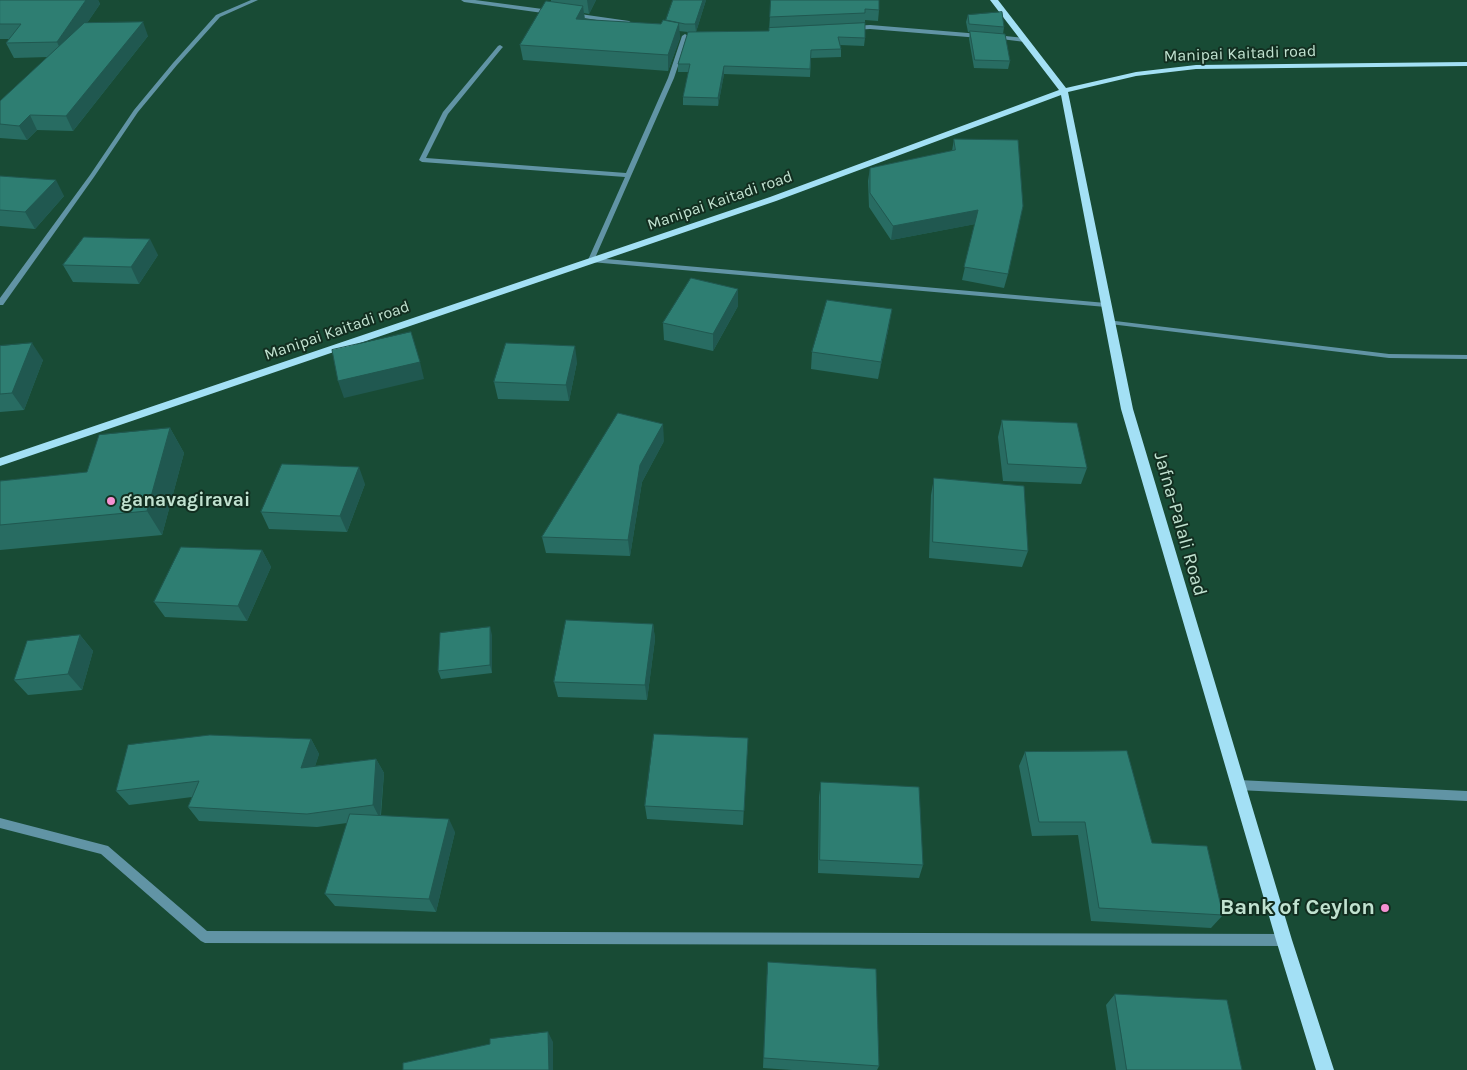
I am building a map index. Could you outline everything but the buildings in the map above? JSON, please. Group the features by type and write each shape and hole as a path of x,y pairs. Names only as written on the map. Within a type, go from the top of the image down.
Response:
{"main road":[{"name":"Jafna-Palali Road","path":"994,0 1064,91 1127,409 1284,940 1325,1070"},
{"name":"Manipai Kaitadi road","path":"0,462 591,260 773,200 1064,91 1136,74 1196,67 1467,64"}],"street":[{"path":"0,303 147,97 218,16 255,0"},
{"path":"464,0 559,13"},
{"path":"568,15 634,24"},
{"path":"850,28 870,27 1025,40"},
{"path":"677,34 685,36 695,35"},
{"path":"685,36 671,78 591,260 1106,305"},
{"path":"500,47 446,113 422,160 629,175"},
{"path":"1110,322 1389,356 1467,357"},
{"path":"1238,784 1467,796"},
{"path":"0,823 104,850 206,937 1284,940"}],"place":[{"name":"ganavagiravai","path":"111,501"},
{"name":"Bank of Ceylon","path":"1385,908"}]}
